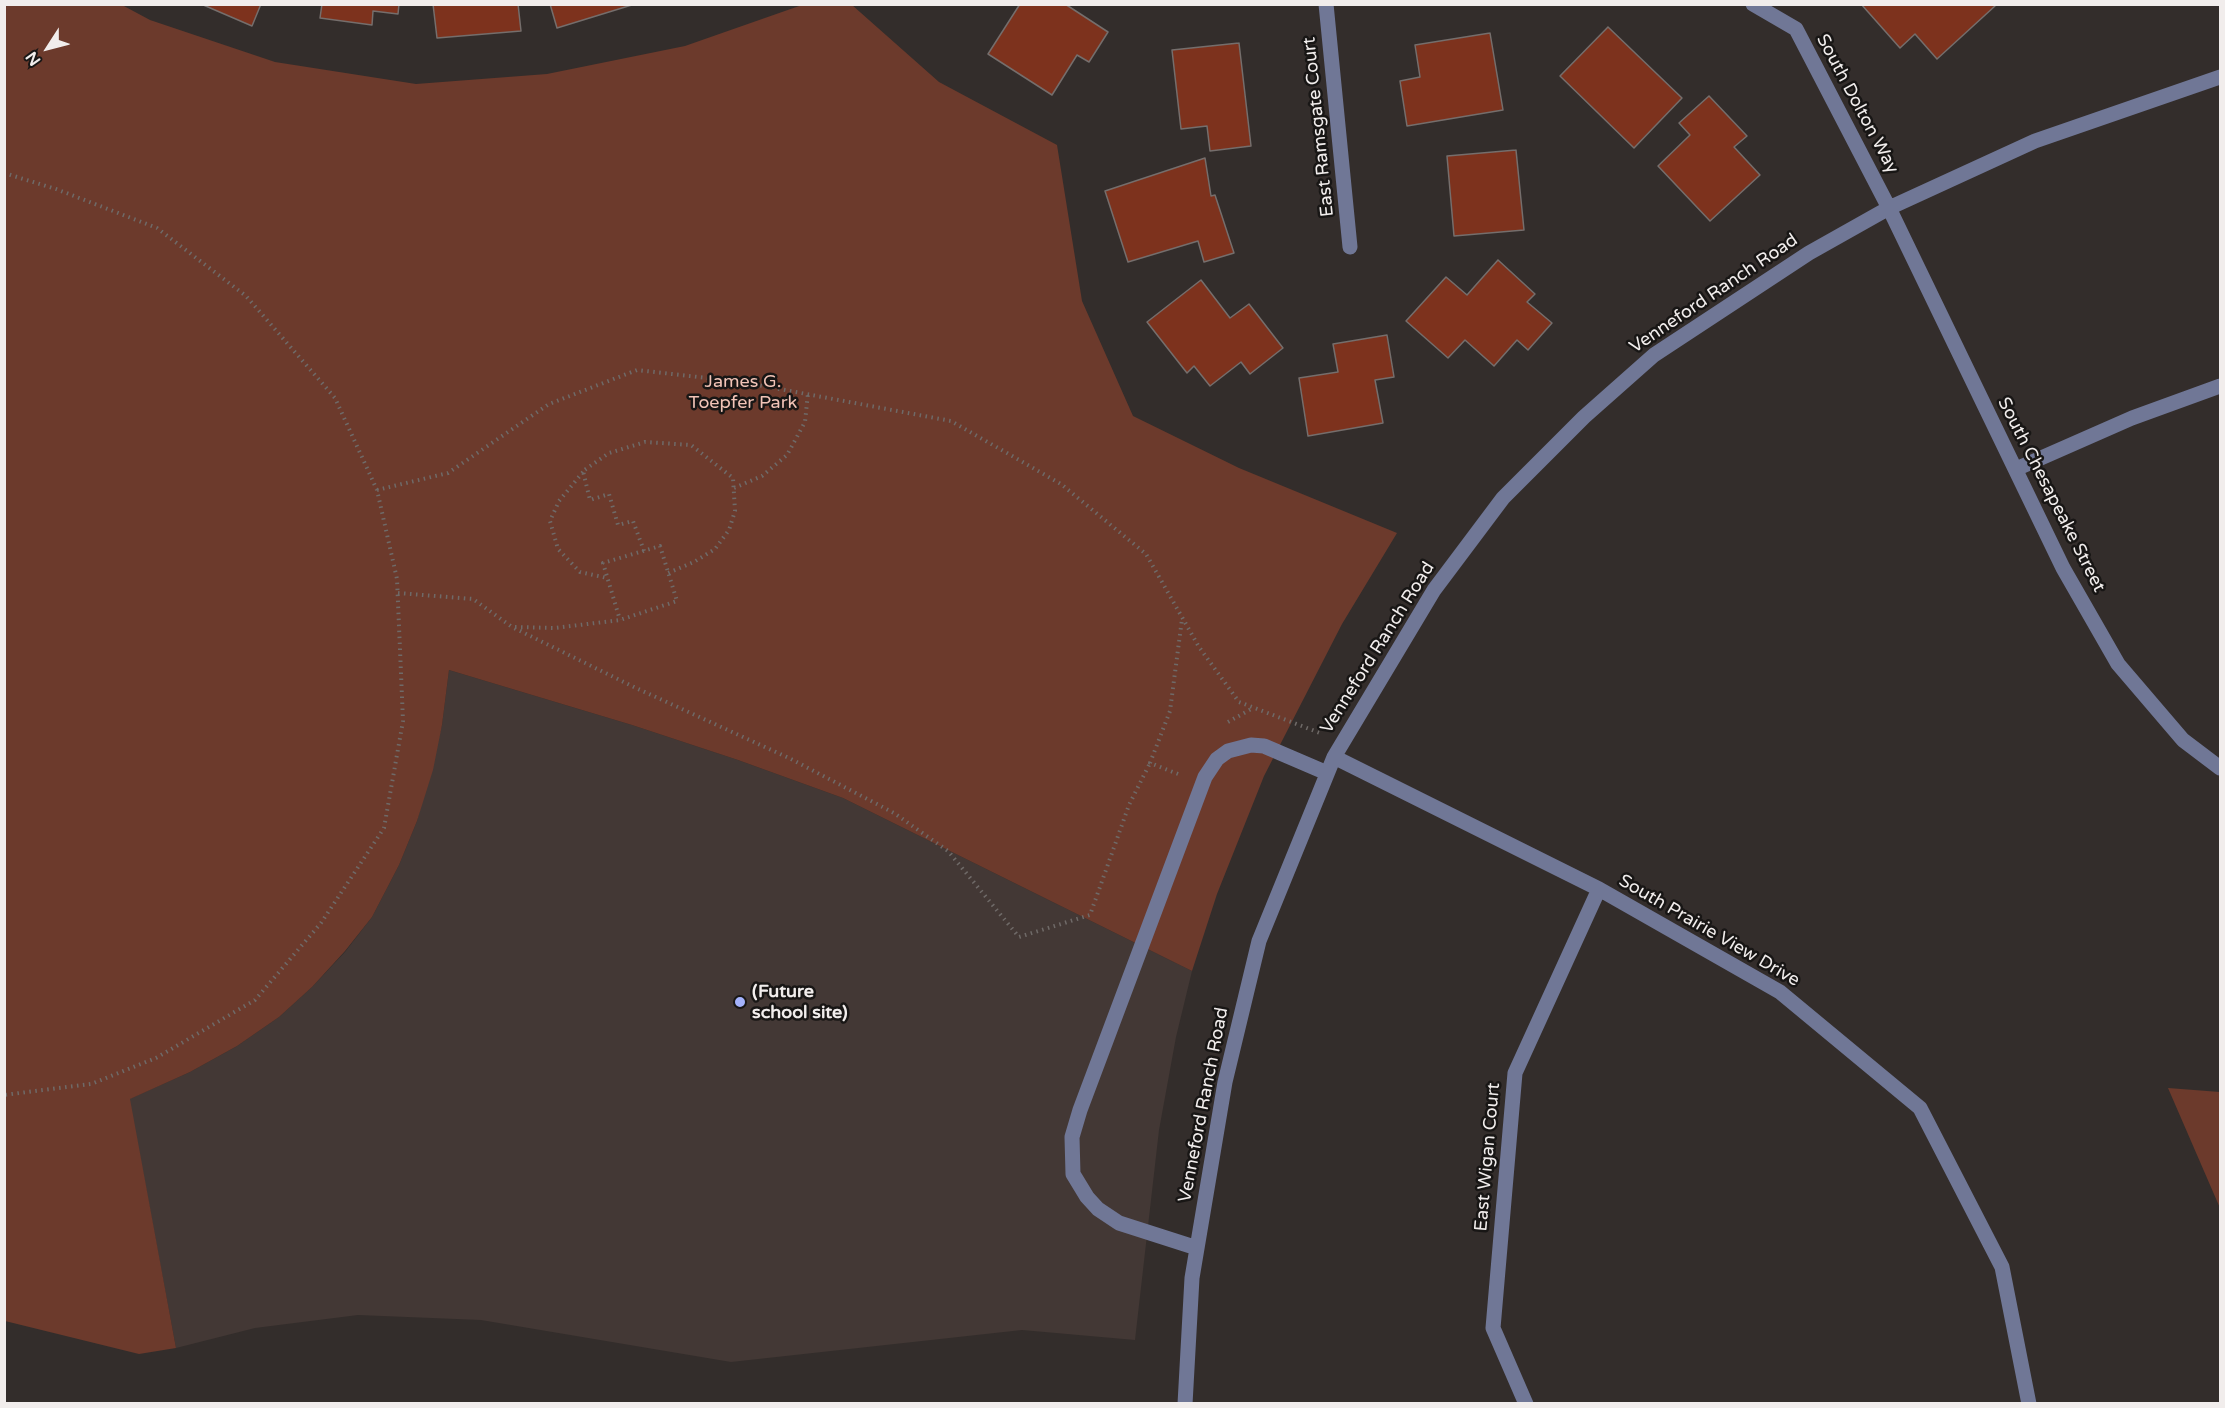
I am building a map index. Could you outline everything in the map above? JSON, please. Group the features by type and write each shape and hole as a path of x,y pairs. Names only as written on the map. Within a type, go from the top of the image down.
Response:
{"street":[{"name":"East Ramsgate Court","path":"1326,4 1350,247"},
{"name":"South Dolton Way","path":"1753,4 1796,29 1889,208"},
{"name":"Venneford Ranch Road","path":"1185,1404 1192,1278 1225,1082 1259,941 1334,757 1434,590 1503,498 1584,417 1654,355 1809,253 1889,208 2035,141 2220,77"},
{"name":"South Chesapeake Street","path":"1889,208 2062,568 2118,664 2183,740 2220,768"},
{"path":"2016,469 2132,418 2220,386"},
{"path":"1197,1248 1119,1223 1098,1209 1086,1197 1073,1174 1072,1137 1206,777 1217,759 1228,751 1251,745 1264,746 1328,773"},
{"name":"South Prairie View Drive","path":"1334,757 1599,889 1780,992 1920,1108 2002,1267 2029,1404"},
{"name":"East Wigan Court","path":"1526,1404 1494,1328 1515,1073 1599,889"}],"path":[{"path":"4,173 56,189 157,228 246,296 335,398 377,490 397,579 403,721 384,828 321,923 255,1000 156,1058 92,1084 4,1095"},
{"path":"377,490 448,473 549,404 637,370 742,381 951,421 1061,484 1146,554 1199,647 1239,702 1343,742"},
{"path":"734,488 762,476 787,455 805,422 808,393"},
{"path":"608,578 580,572 558,549 550,521 559,501 583,471 609,453 645,442 691,445 733,478 735,511 729,530 715,549 694,562 668,573"},
{"path":"583,471 590,500 609,494 618,525 633,521 644,551"},
{"path":"512,627 555,628 620,620 677,601 660,546 603,563 620,620"},
{"path":"398,593 473,599 512,627 636,688 789,758 894,813 948,851 1019,937 1090,915 1129,805 1150,763 1170,711 1182,617"},
{"path":"1223,725 1254,708"},
{"path":"1150,763 1178,774 1185,765"}],"shaded area":[{"name":"(Future school site)","path":"449,670 632,725 843,798 1192,971 1176,1037 1159,1130 1135,1340 1022,1330 731,1362 481,1320 358,1315 255,1328 176,1348 129,1099 190,1072 237,1046 279,1017 345,952 372,917 399,865 417,821 442,725"}],"green space":[{"name":"James G. Toepfer Park","path":"5,5 122,5 150,20 275,62 416,84 547,74 685,46 802,5 852,5 939,82 1057,145 1082,301 1133,416 1239,468 1397,533 1342,624 1264,776 1217,894 1192,971 843,798 632,725 449,670 433,770 417,821 399,865 372,917 312,987 279,1017 237,1046 190,1072 130,1099 176,1348 139,1354 5,1321"},
{"path":"2168,1088 2220,1092 2220,1208"}],"building":[{"path":"201,4 261,4 252,26"},
{"path":"322,4 399,4 398,14 373,11 372,25 320,18"},
{"path":"433,4 518,4 521,31 437,38"},
{"path":"550,4 635,4 557,28"},
{"path":"1020,4 1065,4 1108,32 1089,62 1077,55 1052,95 988,54"},
{"path":"1861,4 1993,4 1995,6 1937,59 1915,34 1900,48"},
{"path":"1608,27 1682,98 1634,148 1560,76"},
{"path":"1490,33 1503,110 1407,126 1400,81 1420,77 1415,45"},
{"path":"1239,43 1251,146 1210,151 1207,126 1181,129 1172,50"},
{"path":"1709,96 1747,136 1734,147 1760,175 1710,221 1658,166 1690,135 1679,123"},
{"path":"1516,150 1524,230 1454,236 1447,156"},
{"path":"1205,158 1211,196 1215,195 1234,253 1204,262 1198,241 1128,262 1105,191"},
{"path":"1498,260 1535,294 1527,302 1552,323 1528,350 1517,340 1494,366 1465,340 1448,358 1406,321 1446,277 1467,295"},
{"path":"1201,280 1230,318 1249,304 1283,348 1250,374 1241,362 1210,386 1194,366 1187,373 1147,322"},
{"path":"1387,335 1394,377 1375,380 1383,423 1308,436 1299,378 1338,372 1333,344"}],"place":[{"name":"(Future school site)","path":"740,1002"}]}
